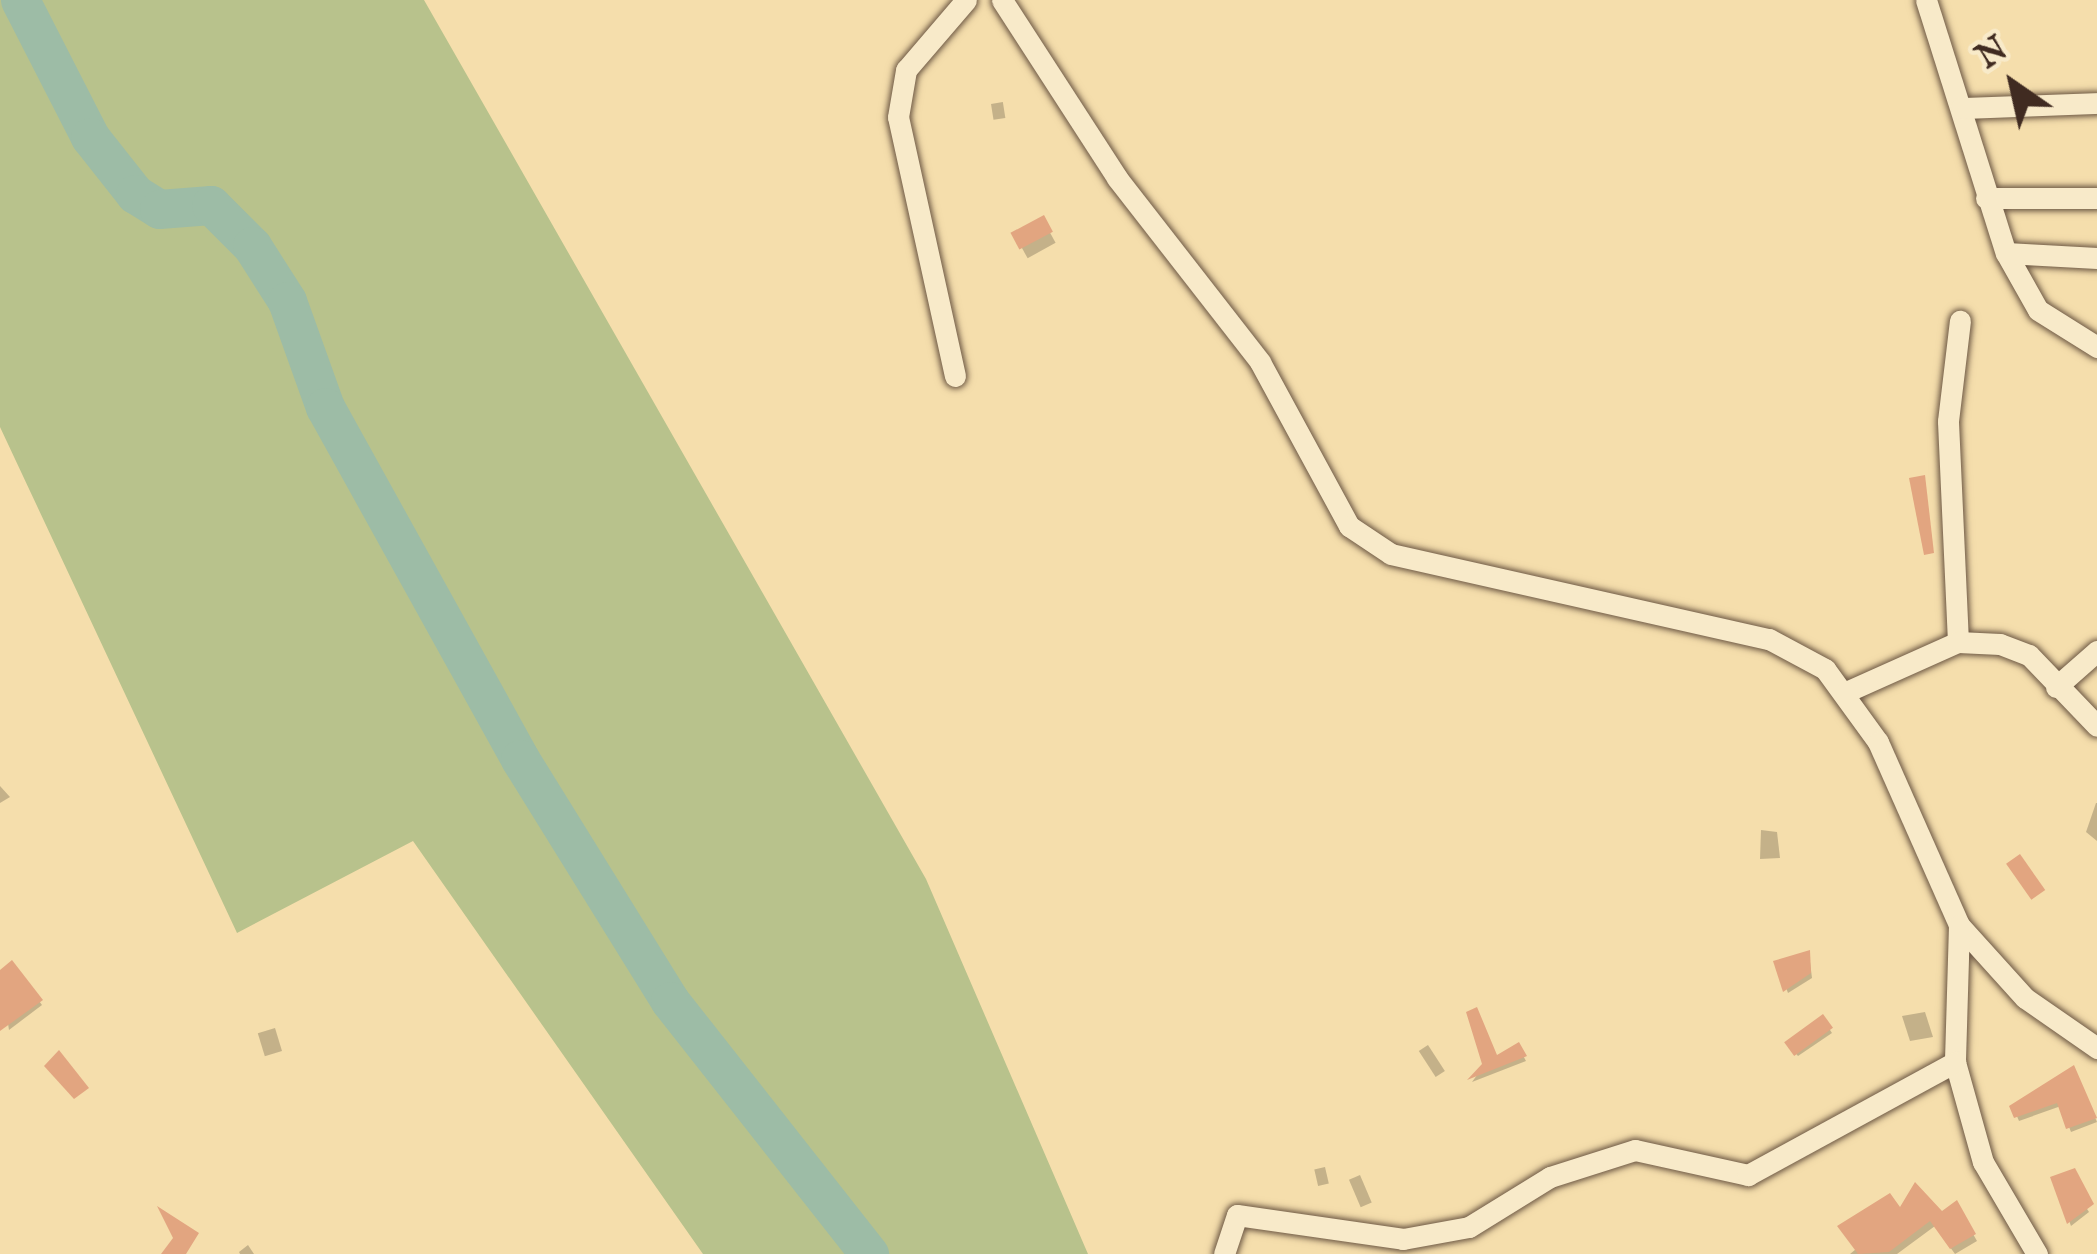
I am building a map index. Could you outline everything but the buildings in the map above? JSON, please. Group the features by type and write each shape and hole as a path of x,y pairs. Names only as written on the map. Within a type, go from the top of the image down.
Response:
{"street":[{"path":"955,376 898,103 906,70 966,0"},
{"path":"1002,0 1117,178 1260,362 1330,502 1365,539 1769,639 1846,692 1959,925 2025,998 2097,1048"},
{"path":"1926,0 2006,253 2038,310 2097,347"},
{"path":"1961,108 2097,103"},
{"path":"1987,198 2097,198"},
{"path":"2006,253 2097,258"},
{"path":"1958,642 1948,421 1960,321"},
{"path":"1846,692 1958,642 2016,647 2097,726"},
{"path":"2056,687 2097,651"},
{"path":"1959,925 1955,1062 1983,1162 2037,1254"},
{"path":"1223,1254 1237,1215 1403,1239 1468,1226 1550,1177 1635,1150 1748,1175 1955,1062"}],"green space":[{"path":"0,0 424,0 926,879 1088,1254 703,1254 413,841 237,933 0,427"}],"waterway":[{"path":"20,0 90,137 135,194 159,209 211,205 252,246 287,301 325,407 520,759 670,1001 869,1254"}]}
